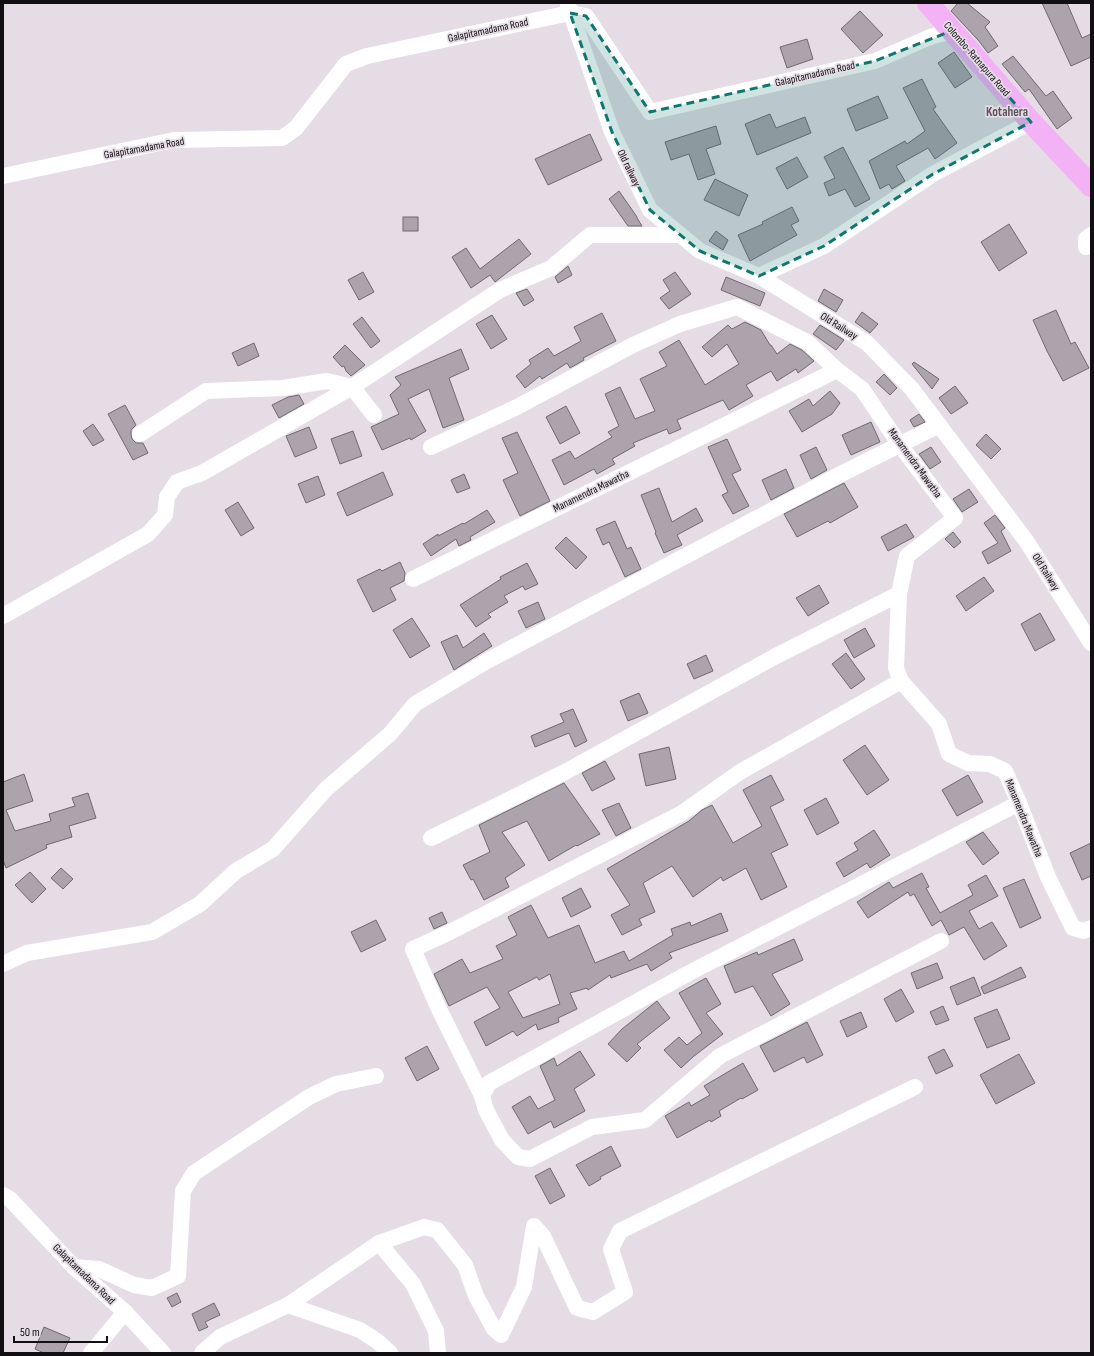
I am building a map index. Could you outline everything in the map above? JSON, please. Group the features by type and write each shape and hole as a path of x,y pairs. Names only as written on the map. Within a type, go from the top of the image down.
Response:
{"highway":[{"name":"Colombo-Ratnapura Road","path":"928,3 1031,122 1091,186"}],"street":[{"name":"Galapitamadama Road","path":"3,176 174,140 282,138 296,128 346,64 367,56 569,8 586,16 650,112 875,61 930,37 951,31"},
{"name":"Old railway","path":"569,8 612,132 650,210 700,251 759,276"},
{"path":"759,276 824,246 933,174 1031,122"},
{"path":"3,616 148,534 165,515 166,497 178,482 202,473 352,387 500,290 552,268 590,235 680,234"},
{"name":"Old Railway","path":"759,276 867,343 912,389 1027,542 1091,643"},
{"path":"431,447 517,407 633,345 680,324 737,307 807,342 838,370"},
{"name":"Manamendra Mawatha","path":"413,578 838,370 862,389 900,445 955,518 907,556 899,594 896,668 901,681 939,724 949,754 968,763 990,764 1005,771 1048,877 1073,928 1084,931 1091,928"},
{"path":"140,434 206,391 283,388 327,380 352,387 374,415"},
{"path":"3,964 27,953 152,932 200,904 236,871 273,850 326,789 390,734 415,704 487,661 826,481 939,425"},
{"path":"431,838 565,772 776,656 899,594"},
{"path":"901,681 740,772 682,813 448,933 413,949 438,1007 482,1096 486,1110 502,1140 518,1157 530,1159 592,1127 645,1120 720,1056 941,941"},
{"path":"482,1096 489,1083 689,973 1019,803"},
{"path":"74,1267 99,1269 134,1285 152,1288 178,1276 183,1191 194,1173 309,1097 336,1084 376,1076"},
{"path":"202,1353 220,1337 288,1305 379,1243 424,1227 437,1230 465,1265 476,1296 494,1329 501,1334 524,1287 534,1226 543,1236 577,1308 593,1312 625,1292 611,1249 620,1231 915,1087"},
{"name":"Galapitamadama Road","path":"3,1195 10,1199 74,1267 125,1312 163,1353"},
{"path":"379,1243 413,1284 436,1332 438,1353"},
{"path":"288,1305 360,1330 377,1341 390,1353"},
{"path":"91,1353 125,1312"}],"highlighted area":[{"path":"570,13 586,16 650,112 875,61 951,31 1031,122 933,174 824,246 759,276 700,251 650,210 612,132"}],"building":[{"path":"958,3 967,3 990,22 985,27 998,46 988,53 951,11"},
{"path":"1042,3 1067,3 1082,38 1091,34 1091,57 1071,66"},
{"path":"860,11 883,35 863,53 841,29"},
{"path":"807,39 813,59 787,68 780,47"},
{"path":"954,52 972,77 955,88 938,63"},
{"path":"1013,56 1046,96 1053,91 1072,118 1057,129 1029,89 1025,92 1002,64"},
{"path":"922,79 936,107 933,109 957,143 935,159 928,148 896,166 905,181 892,189 889,184 880,189 869,161 905,141 907,144 925,131 903,88"},
{"path":"878,96 888,118 856,131 847,109"},
{"path":"770,114 776,128 805,117 811,133 757,155 745,124"},
{"path":"716,126 721,144 706,149 715,174 698,180 689,154 671,160 665,142"},
{"path":"590,134 602,160 548,185 535,159"},
{"path":"843,147 870,199 855,207 845,189 829,196 824,183 835,178 824,157"},
{"path":"797,157 808,177 787,189 776,168"},
{"path":"715,179 748,195 739,216 704,200"},
{"path":"619,191 642,226 628,226 609,199"},
{"path":"792,207 799,221 791,225 797,235 750,261 738,235 763,224 762,222"},
{"path":"403,217 418,217 418,231 403,231"},
{"path":"1009,224 1027,253 999,271 981,242"},
{"path":"716,231 728,240 723,250 709,241"},
{"path":"519,239 531,254 495,282 490,275 471,288 452,257 466,248 480,269"},
{"path":"568,266 572,275 558,283 555,277"},
{"path":"363,272 374,292 359,300 348,280"},
{"path":"675,272 691,294 669,309 660,298 670,291 663,280"},
{"path":"726,277 765,293 760,306 721,290"},
{"path":"527,289 534,300 524,306 516,293"},
{"path":"824,289 843,300 836,312 818,301"},
{"path":"1056,310 1071,344 1075,342 1089,368 1063,381 1033,320"},
{"path":"862,312 878,324 870,333 855,322"},
{"path":"602,313 616,341 583,358 584,360 570,368 567,363 542,379 540,376 525,388 516,376 531,364 529,360 548,348 554,356 581,341 574,327"},
{"path":"492,315 507,339 491,349 476,324"},
{"path":"362,317 380,341 371,348 353,324"},
{"path":"745,322 761,330 777,354 790,344 802,350 814,361 798,373 796,369 777,381 771,371 746,385 753,396 729,410 723,400 677,420 681,429 669,434 667,429 633,443 635,446 612,459 615,464 597,474 594,469 564,485 552,460 570,451 575,459 612,437 608,432 619,426 605,394 620,387 635,419 655,411 640,379 667,366 659,352 679,340 705,385 739,364 727,344 712,357 702,347 728,325 732,329"},
{"path":"820,325 844,340 836,350 813,334"},
{"path":"254,343 259,356 238,366 232,353"},
{"path":"345,345 365,365 351,376 346,371 344,366 342,367 333,357"},
{"path":"461,349 469,369 449,378 464,420 443,428 429,389 408,399 426,431 411,440 410,438 382,450 371,427 399,414 390,395 401,385 395,377"},
{"path":"914,362 939,379 932,389 912,364"},
{"path":"884,374 897,388 890,395 876,382"},
{"path":"955,386 968,403 951,414 939,398"},
{"path":"830,391 840,403 832,414 802,432 789,411 809,399 813,406"},
{"path":"299,395 304,404 279,418 272,405 288,397"},
{"path":"125,405 136,425 131,430 132,439 136,443 143,443 148,453 133,460 108,414"},
{"path":"566,406 580,433 560,444 546,417"},
{"path":"919,414 925,422 914,427 910,420"},
{"path":"871,422 880,442 851,455 842,435"},
{"path":"93,424 104,440 93,446 83,431"},
{"path":"309,427 317,448 295,457 286,436"},
{"path":"353,431 362,456 340,464 331,439"},
{"path":"517,432 550,501 520,516 503,480 518,473 502,438"},
{"path":"986,434 1001,449 991,459 976,445"},
{"path":"727,439 741,470 732,474 749,506 733,514 722,495 728,492 708,447"},
{"path":"816,447 827,470 811,479 800,455"},
{"path":"931,447 941,462 930,469 919,454"},
{"path":"786,469 794,488 771,500 762,480"},
{"path":"383,472 393,495 347,516 337,493"},
{"path":"464,474 470,488 457,493 451,480"},
{"path":"318,476 325,495 306,503 298,484"},
{"path":"844,483 858,507 830,523 828,521 797,537 784,514"},
{"path":"659,488 672,522 696,508 703,521 677,535 682,545 664,553 641,495"},
{"path":"969,489 978,502 962,512 953,499"},
{"path":"238,502 254,528 241,536 225,510"},
{"path":"487,510 495,522 470,537 471,540 459,546 456,539 431,556 423,544 438,534 438,536 463,523 464,524"},
{"path":"995,515 1005,528 1001,531 1011,551 988,564 982,552 998,543 984,523"},
{"path":"615,521 627,549 631,547 641,569 625,577 609,542 603,545 596,529"},
{"path":"906,524 914,537 888,551 881,537"},
{"path":"953,532 961,542 954,548 945,539"},
{"path":"566,537 587,557 576,569 555,548"},
{"path":"400,562 405,573 404,581 390,588 396,600 373,612 357,580 380,569 382,571"},
{"path":"527,563 538,584 525,590 523,586 504,596 508,602 488,614 491,617 476,627 460,605 501,579 500,577"},
{"path":"984,577 994,591 966,611 956,596"},
{"path":"819,585 829,603 808,616 796,598"},
{"path":"538,602 545,619 526,628 518,611"},
{"path":"1040,613 1055,640 1035,651 1021,624"},
{"path":"412,618 430,646 410,658 393,630"},
{"path":"865,628 875,646 854,658 844,640"},
{"path":"484,633 492,646 454,670 441,642 457,635 463,648"},
{"path":"846,653 865,679 851,689 832,664"},
{"path":"706,655 713,671 694,679 687,664"},
{"path":"639,693 648,713 628,721 620,701"},
{"path":"573,709 587,741 575,747 569,733 535,747 531,736 564,722 560,714"},
{"path":"865,745 889,780 867,795 843,760"},
{"path":"669,747 676,779 646,786 639,754"},
{"path":"605,761 615,779 592,791 582,773"},
{"path":"24,774 33,801 6,810 15,831 51,821 49,814 75,806 72,798 88,793 96,818 69,826 72,837 46,845 47,848 6,868 3,860 3,782"},
{"path":"771,775 784,800 770,807 788,845 771,853 787,887 761,900 746,868 723,881 721,877 693,897 672,866 643,883 655,912 639,919 642,925 622,935 611,915 630,905 607,869 689,821 702,810 712,805 733,843 762,826 743,790"},
{"path":"968,775 983,802 957,816 942,790"},
{"path":"564,783 600,834 577,846 576,845 549,861 527,821 502,832 525,865 505,878 509,887 484,900 473,879 471,880 463,865 490,852 479,825"},
{"path":"826,798 839,823 817,835 804,810"},
{"path":"619,803 631,828 616,836 602,810"},
{"path":"874,830 890,855 870,868 867,863 844,877 836,863 858,850 854,843"},
{"path":"983,832 999,853 983,865 966,842"},
{"path":"1091,843 1091,876 1082,880 1070,853"},
{"path":"61,868 73,879 63,889 51,878"},
{"path":"30,872 46,889 32,903 15,885"},
{"path":"922,873 929,887 926,888 940,913 973,895 968,885 986,875 998,896 969,911 979,929 992,922 1007,946 984,960 964,927 949,935 941,920 932,926 914,894 910,896 908,892 868,918 857,902 889,882 893,888"},
{"path":"1024,879 1041,918 1020,928 1003,888"},
{"path":"581,888 591,907 571,917 562,898"},
{"path":"531,905 548,938 579,925 595,963 624,951 629,961 673,935 671,929 690,922 691,926 721,913 728,931 669,953 672,958 651,971 647,964 611,978 610,975 588,990 587,988 570,993 577,1009 558,1018 559,1022 538,1030 536,1024 517,1036 513,1031 486,1046 474,1022 500,1008 487,987 449,1006 434,974 462,959 470,973 503,959 496,946 517,935 508,917","holes":["550,974 560,1004 523,1018 508,992 537,977 539,980"]},
{"path":"442,912 447,923 434,929 429,918"},
{"path":"376,920 386,940 361,952 351,932"},
{"path":"794,939 803,960 772,974 790,1004 771,1016 753,986 735,993 724,966 757,952 758,955"},
{"path":"937,963 943,978 917,989 911,973"},
{"path":"1021,967 1026,977 984,994 981,987"},
{"path":"974,977 981,995 957,1005 950,987"},
{"path":"706,978 721,1004 706,1013 723,1034 681,1068 664,1050 679,1037 687,1045 702,1033 679,993"},
{"path":"901,989 914,1012 896,1022 884,999"},
{"path":"657,1001 670,1018 637,1044 641,1048 627,1062 608,1044 622,1029"},
{"path":"943,1006 949,1020 936,1025 930,1012"},
{"path":"997,1009 1010,1039 987,1048 974,1018"},
{"path":"861,1012 867,1027 847,1037 840,1021"},
{"path":"807,1022 823,1055 807,1063 804,1057 774,1072 760,1046"},
{"path":"427,1046 439,1069 417,1081 405,1058"},
{"path":"944,1049 953,1066 936,1074 928,1057"},
{"path":"580,1051 595,1075 574,1089 585,1111 554,1128 551,1121 528,1134 512,1107 530,1096 538,1109 555,1100 540,1066 554,1058 557,1066"},
{"path":"1019,1054 1035,1083 996,1104 980,1075"},
{"path":"743,1063 758,1090 719,1111 721,1116 711,1122 710,1120 677,1138 665,1116 689,1102 691,1106 710,1095 704,1086"},
{"path":"611,1146 621,1166 600,1177 601,1179 589,1186 576,1165"},
{"path":"550,1168 565,1196 550,1204 535,1176"},
{"path":"177,1293 181,1302 172,1307 167,1298"},
{"path":"214,1303 220,1315 205,1322 208,1327 199,1331 192,1314"},
{"path":"44,1327 70,1338 63,1353 44,1353 35,1349"}],"district":[{"name":"Kotahera","path":"1007,112"}]}
